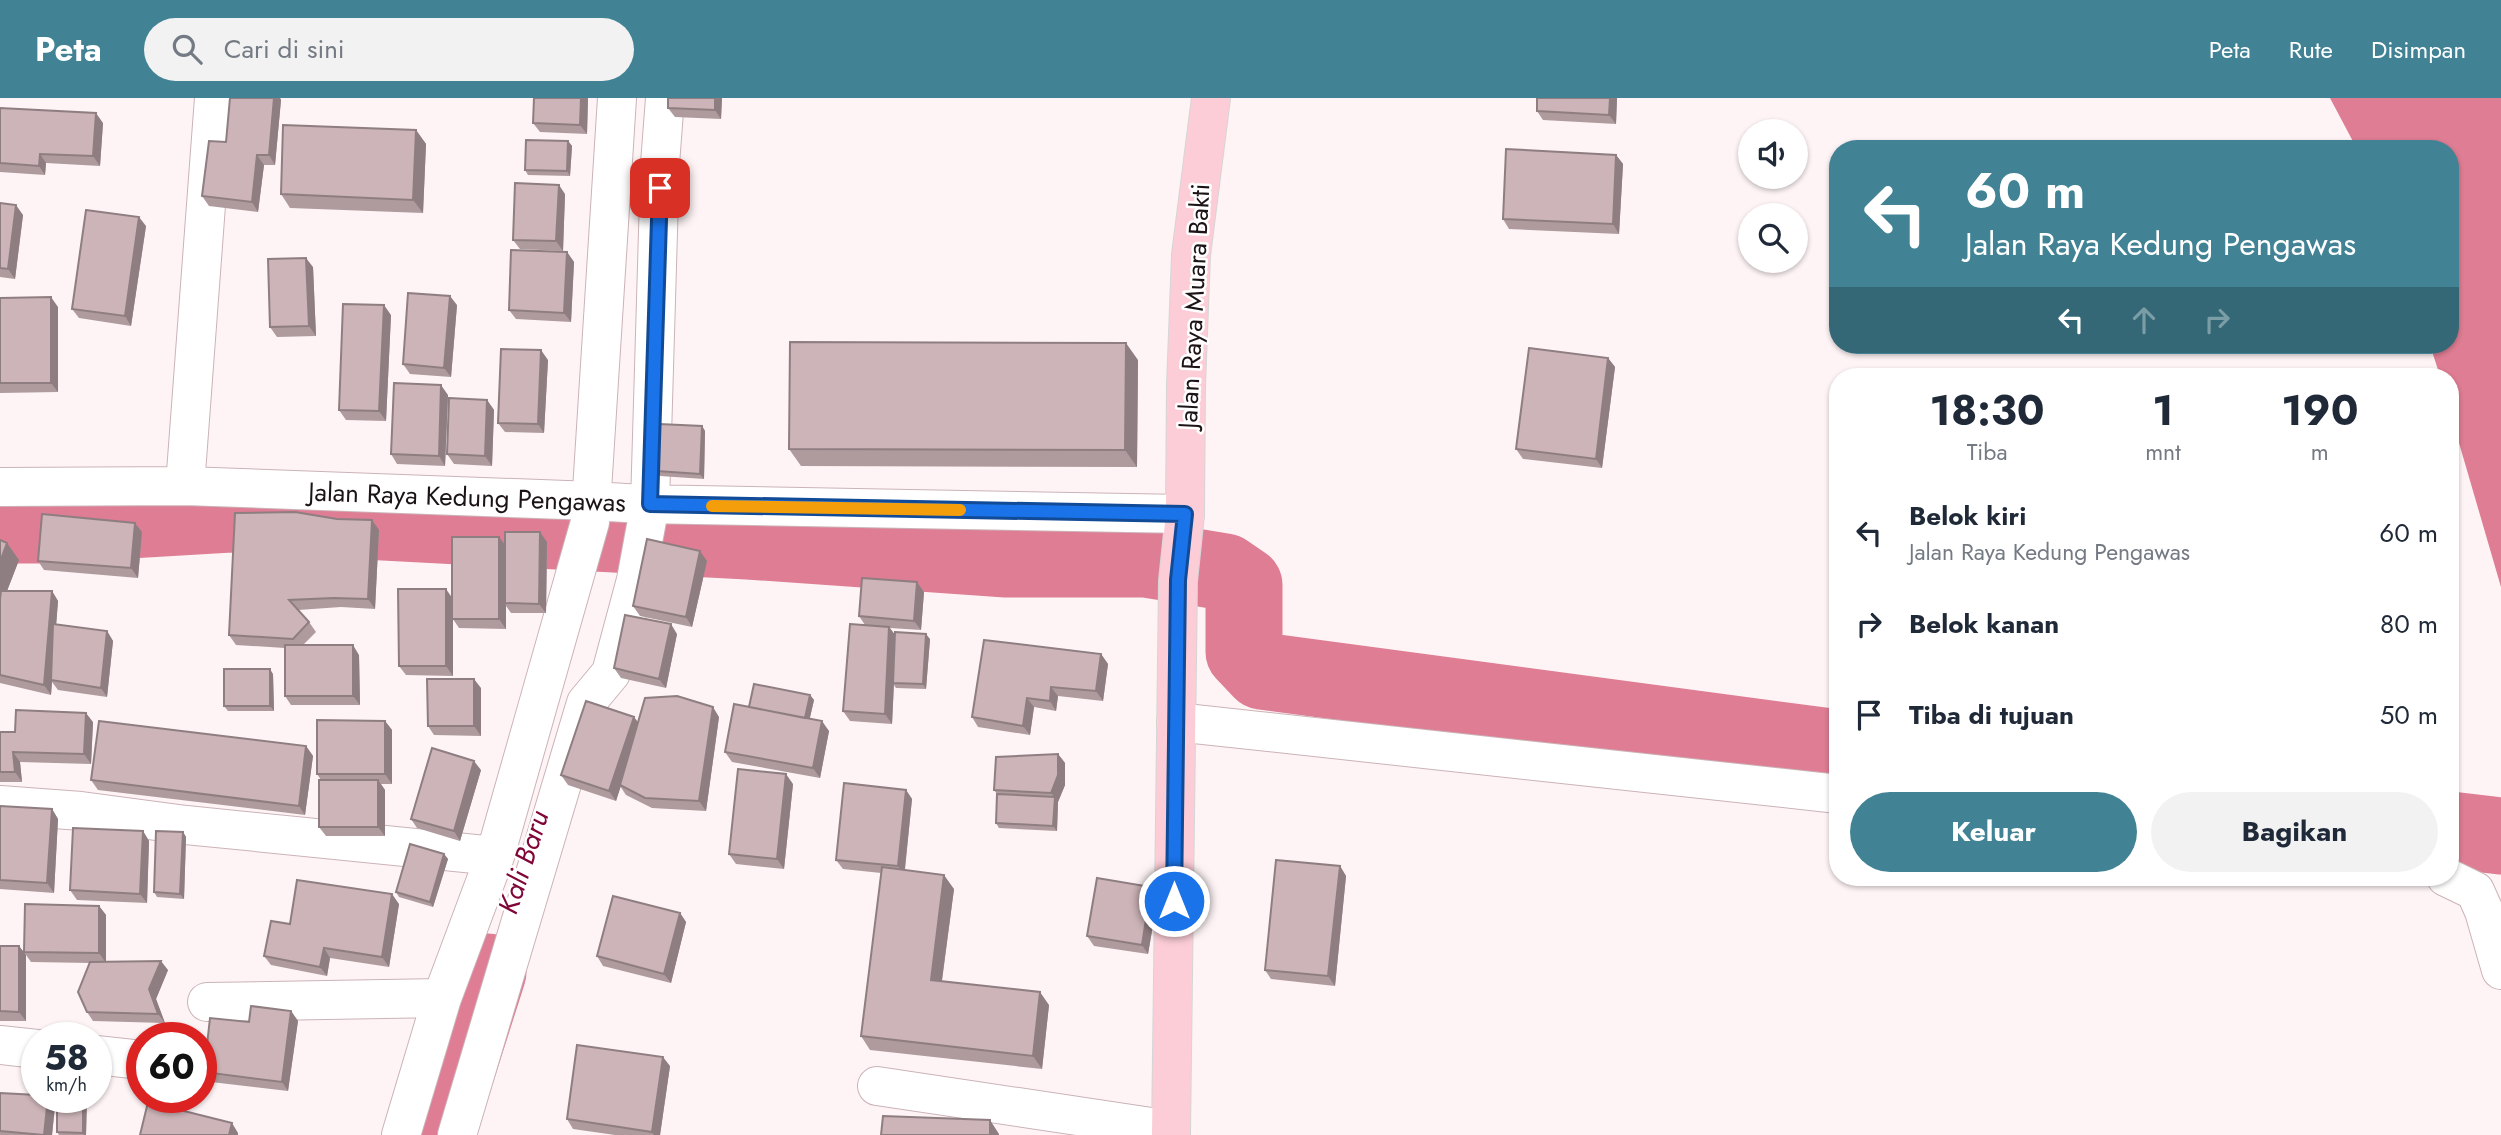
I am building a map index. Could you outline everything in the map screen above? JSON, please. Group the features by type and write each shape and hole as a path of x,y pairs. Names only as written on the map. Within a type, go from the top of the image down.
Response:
{"main road":[{"name":"Jalan Raya Muara Bakti","path":"1171,1133 1178,580 1185,514 1191,255 1211,98"}],"street":[{"path":"185,486 214,98"},
{"path":"401,1135 442,998 495,856 611,514 636,162 617,98"},
{"path":"457,1135 586,703 611,673 636,580 611,514 636,162 665,98"},
{"name":"Jalan Raya Kedung Pengawas","path":"0,486 185,486 611,514 1185,514"},
{"path":"1176,722 1829,793"},
{"path":"0,805 81,811 186,825 495,856"},
{"path":"2459,883 2475,891 2501,970"},
{"path":"207,1002 442,998"},
{"path":"0,1045 21,1047"},
{"path":"877,1086 1171,1133"}],"shaded area":[{"path":"2330,98 2501,98 2501,587 2459,443 2459,368 2437,368 2433,354 2459,354 2459,140 2352,140"}],"building":[{"path":"230,98 274,98 269,155 257,155 252,202 202,196 209,141 226,142"},
{"path":"534,98 581,98 580,125 533,123"},
{"path":"668,98 715,98 715,110 668,108"},
{"path":"1537,98 1610,98 1609,115 1537,111"},
{"path":"0,108 96,113 93,156 40,154 39,166 0,163"},
{"path":"283,125 416,130 413,200 281,194"},
{"path":"526,140 568,141 567,171 525,170"},
{"path":"1506,149 1616,155 1613,224 1503,219"},
{"path":"515,183 559,185 556,241 513,240"},
{"path":"0,203 16,205 8,269 0,268"},
{"path":"86,210 139,217 125,316 72,309"},
{"path":"511,250 567,252 564,313 509,310"},
{"path":"306,258 309,326 270,327 268,259"},
{"path":"408,293 450,296 444,368 403,364"},
{"path":"51,297 51,383 0,383 0,298"},
{"path":"343,304 384,305 379,411 339,410"},
{"path":"790,342 1126,343 1125,450 789,449"},
{"path":"1529,348 1608,358 1596,459 1516,449"},
{"path":"501,349 541,350 538,424 498,423"},
{"path":"394,383 441,385 439,456 391,454"},
{"path":"449,398 487,400 485,456 447,454"},
{"path":"659,424 702,426 700,474 657,471"},
{"path":"295,512 337,519 372,520 368,599 289,600 309,622 293,639 229,635 235,513"},
{"path":"42,514 135,523 131,568 38,561"},
{"path":"505,532 540,532 539,604 505,603"},
{"path":"452,537 499,537 499,619 452,619"},
{"path":"647,539 700,551 686,617 633,606"},
{"path":"0,540 7,543 0,562"},
{"path":"862,578 917,582 914,621 859,616"},
{"path":"398,589 446,589 446,666 399,666"},
{"path":"1,591 52,591 44,685 0,675"},
{"path":"625,615 671,624 659,679 614,668"},
{"path":"53,624 107,631 101,688 51,680"},
{"path":"850,624 889,627 885,714 843,711"},
{"path":"895,632 926,634 923,684 893,683"},
{"path":"984,640 1101,654 1096,691 1051,687 1050,701 1027,698 1023,726 972,717"},
{"path":"285,645 353,645 353,696 285,696"},
{"path":"224,669 270,669 270,706 224,706"},
{"path":"427,679 474,679 474,726 428,726"},
{"path":"754,684 810,695 805,718 749,707"},
{"path":"677,696 713,707 699,801 645,798 620,785 645,698"},
{"path":"586,701 634,717 609,791 561,775"},
{"path":"734,704 822,721 813,768 725,752"},
{"path":"16,710 86,713 84,754 13,752 15,772 0,772 0,732 15,732"},
{"path":"317,720 385,721 385,774 317,774"},
{"path":"99,721 306,746 299,806 91,780"},
{"path":"432,748 474,761 454,831 411,819"},
{"path":"1058,754 1058,775 1051,793 994,790 996,757"},
{"path":"738,769 786,774 777,859 729,854"},
{"path":"319,780 378,780 378,827 319,827"},
{"path":"844,783 906,790 898,866 836,860"},
{"path":"997,794 1055,797 1053,826 996,823"},
{"path":"0,806 52,809 47,883 0,880"},
{"path":"73,828 143,831 140,894 70,890"},
{"path":"156,831 183,832 180,894 154,892"},
{"path":"410,844 444,854 430,902 396,892"},
{"path":"1276,860 1340,866 1328,976 1265,970"},
{"path":"882,867 944,875 931,980 1040,992 1033,1056 861,1036"},
{"path":"1097,878 1151,887 1142,945 1087,936"},
{"path":"297,880 392,894 382,957 324,948 320,967 264,956 271,921 290,924"},
{"path":"613,896 680,913 664,974 597,956"},
{"path":"25,904 99,906 99,953 24,952"},
{"path":"0,946 19,946 19,1012 0,1011"},
{"path":"161,961 149,989 158,1014 87,1012 78,992 90,962"},
{"path":"251,1006 291,1011 282,1082 217,1074 217,1022 210,1022 210,1018 249,1022"},
{"path":"577,1045 663,1057 652,1132 567,1119"},
{"path":"0,1093 21,1094 21,1113 46,1113 44,1135 0,1131"},
{"path":"57,1113 83,1113 83,1133 57,1132"},
{"path":"145,1113 192,1113 232,1123 229,1135 140,1135"},
{"path":"883,1116 990,1120 990,1135 881,1135"}],"waterway":[{"path":"0,525 44,525 230,514 748,541 1007,559 1146,559 1225,572 1244,585 1244,652 1262,671 1829,747"},
{"path":"2459,831 2501,836"},
{"name":"Kali Baru","path":"436,1135 488,972"}],"slow traffic":[{"path":"712,506 960,510"}],"route":[{"path":"660,188 650,504 1185,514 1178,580 1174,901"}]}
